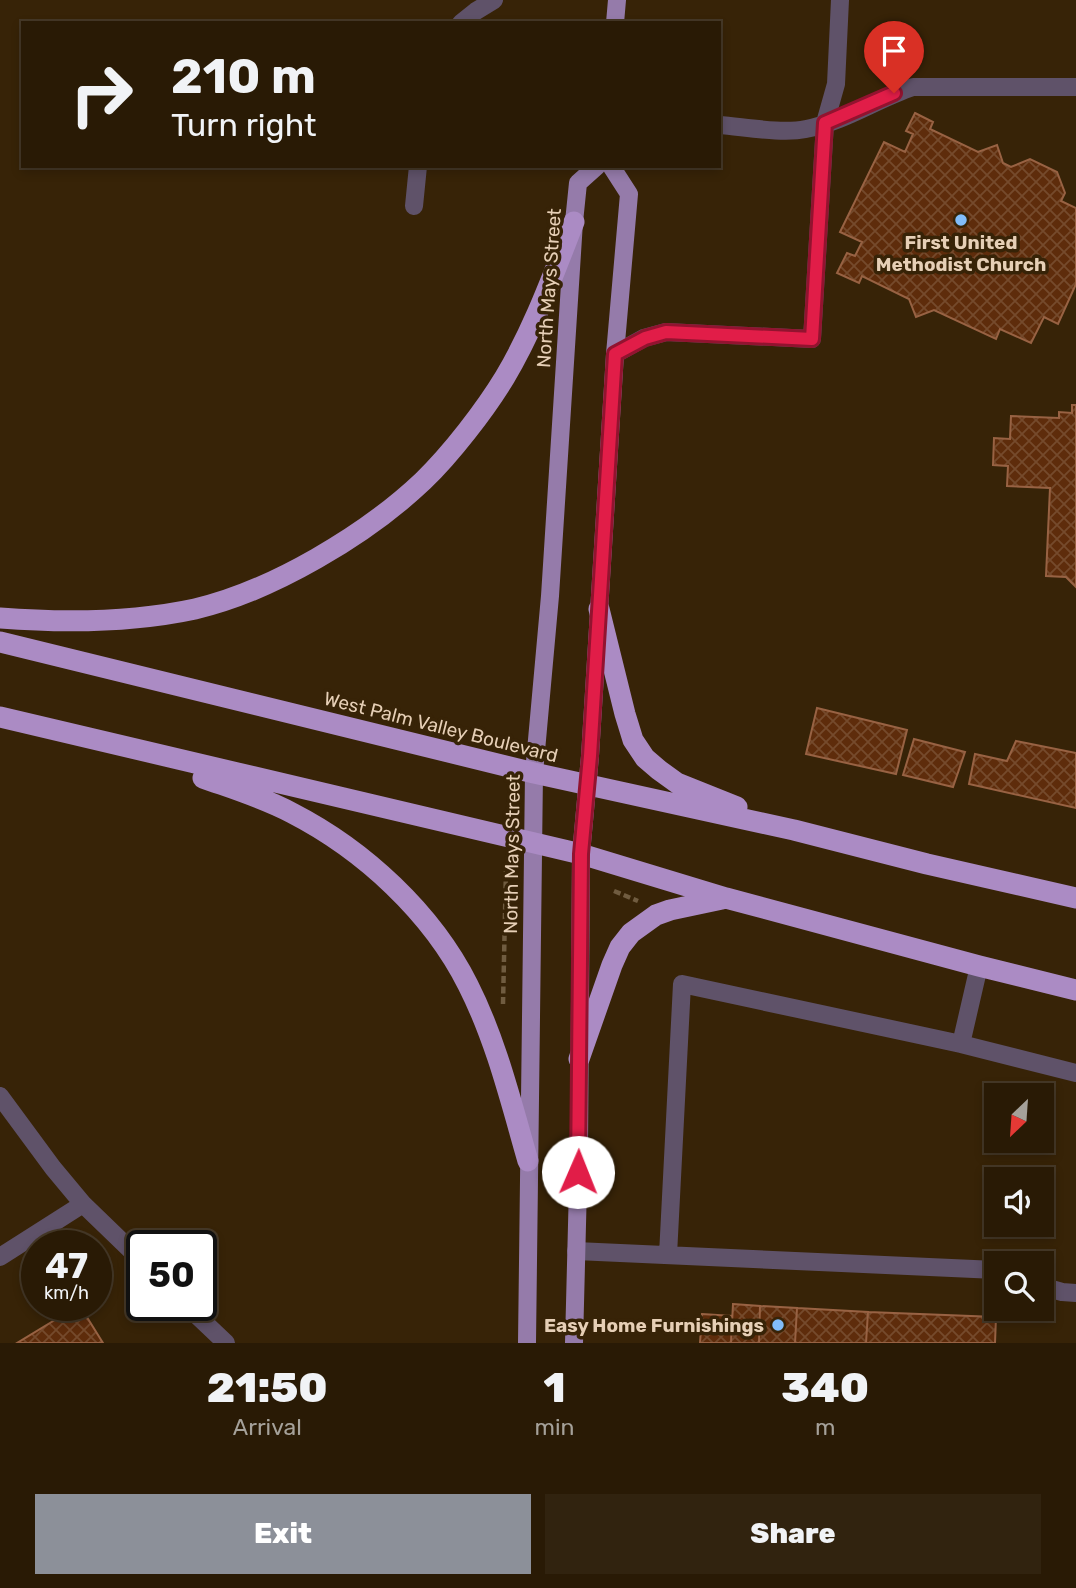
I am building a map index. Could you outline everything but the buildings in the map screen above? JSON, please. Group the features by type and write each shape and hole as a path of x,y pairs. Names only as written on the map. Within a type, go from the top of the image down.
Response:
{"highway":[{"path":"0,618 97,622 195,608 236,596 274,580 353,535 424,480 451,450 505,377 542,304 574,222"},
{"path":"599,609 625,714 634,740 645,758 677,783 794,830"},
{"name":"West Palm Valley Boulevard","path":"0,642 534,773 794,830 1076,898"},
{"path":"0,717 581,854 726,898 1076,990"},
{"path":"92,740 261,798 293,813 352,851 395,889 433,931 468,985 493,1044 528,1161"},
{"path":"579,1059 611,965 631,933 656,915 726,898"}],"main road":[{"path":"615,21 617,0"},
{"name":"North Mays Street","path":"527,1343 534,773 550,596 574,222 578,183 595,168"},
{"path":"575,1343 581,854 615,354 629,194 612,168"}],"street":[{"path":"463,21 494,0"},
{"path":"615,354 645,338 666,332 812,339 825,123 836,84 840,0"},
{"path":"721,125 792,131 807,129 913,87 1076,87"},
{"path":"414,206 418,168"},
{"path":"961,1044 979,966"},
{"path":"668,1255 682,984 961,1044 1076,1073"},
{"path":"0,1096 83,1204 126,1246"},
{"path":"0,1257 83,1204"},
{"path":"576,1251 984,1269"},
{"path":"1054,1290 1076,1293"},
{"path":"202,1321 221,1341"}],"path":[{"path":"503,1015 506,869 514,870"},
{"path":"611,890 645,904"}],"place":[{"name":"First United Methodist Church","path":"961,220"},
{"name":"Easy Home Furnishings","path":"778,1325"}],"route":[{"path":"578,1172 581,854 590,756 615,354 645,338 666,332 812,339 825,123 894,93"}]}
